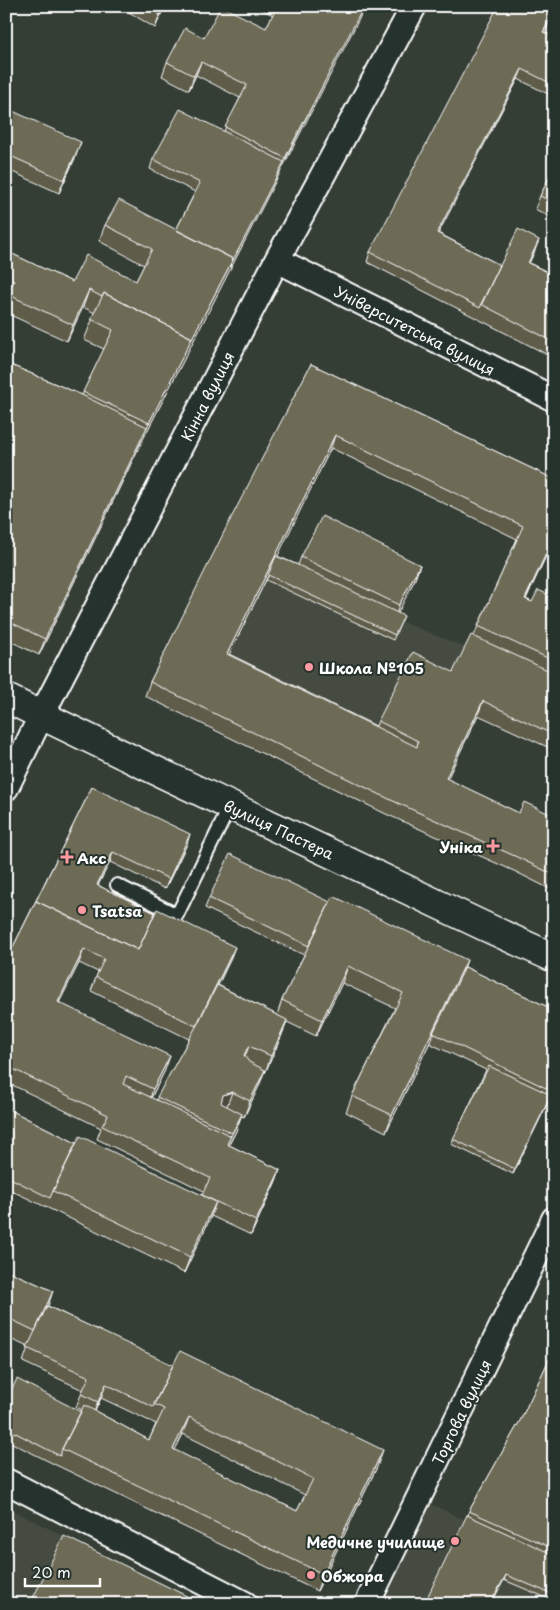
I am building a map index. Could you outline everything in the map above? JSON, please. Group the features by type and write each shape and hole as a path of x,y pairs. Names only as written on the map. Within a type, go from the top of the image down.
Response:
{"street":[{"name":"Кінна вулиця","path":"6,788 42,714 277,260 414,6"},
{"name":"Університетська вулиця","path":"277,260 554,399"},
{"name":"вулиця Пастера","path":"6,698 230,806 554,958"},
{"name":"Торгова вулиця","path":"367,1604 554,1219"},
{"path":"6,1481 245,1604"}],"lane":[{"path":"116,885 177,915 230,806"}],"shaded area":[{"name":"Школа №105","path":"223,538 395,619 467,648 386,814 145,696"},
{"name":"Медичне училище","path":"420,1499 554,1561 554,1604 370,1604"},
{"path":"6,1507 199,1604 6,1604"}],"building":[{"path":"146,6 164,6 160,15"},
{"path":"221,6 266,28 277,6 360,6 363,8 285,158 225,127 247,85 201,62 194,76 167,62 185,28 204,38"},
{"path":"498,6 554,6 554,11 543,32 554,37 554,85 522,69 437,233 500,265 480,308 370,252"},
{"path":"6,108 81,142 64,180 6,154"},
{"path":"180,109 284,162 230,266 233,259 176,230 200,183 153,159"},
{"path":"554,168 554,203 540,196"},
{"path":"119,200 233,259 190,342 192,338 104,293 102,297 89,290 73,325 7,294 14,281 6,277 6,251 72,282 86,255 136,281 152,249 105,225"},
{"path":"518,229 539,240 528,263 554,275 554,342 481,304"},
{"path":"104,293 192,338 149,423 83,392 113,330 91,319"},
{"path":"6,363 82,395 147,427 45,639 6,620"},
{"path":"311,364 554,479 554,544 551,543 525,599 532,602 538,590 554,597 554,661 478,626 523,526 335,435 227,654 417,747 418,741 378,721 413,652 453,672 471,635 554,673 554,735 483,701 446,778 519,813 524,802 554,816 554,875 391,800 150,682 228,524"},
{"path":"322,516 420,565 399,605 301,557"},
{"path":"276,556 404,616 395,635 268,575"},
{"path":"92,787 190,834 169,879 113,852 97,885 155,913 138,950 36,901"},
{"path":"230,854 330,902 309,946 209,898"},
{"path":"333,896 467,960 392,1115 352,1096 403,993 348,966 322,1020 282,1000"},
{"path":"36,901 138,950 157,909 235,947 196,1026 96,977 104,959 84,949 58,1002 170,1056 153,1089 126,1076 123,1084 231,1136 227,1144 280,1170 256,1221 202,1195 210,1178 102,1126 108,1115 11,1068 6,1078 6,961"},
{"path":"465,967 554,1010 554,1088 552,1091 433,1033"},
{"path":"217,985 287,1020 271,1056 249,1046 244,1055 249,1062 265,1070 250,1101 232,1092 223,1095 221,1103 242,1114 232,1133 157,1097"},
{"path":"489,1066 551,1095 515,1169 453,1139"},
{"path":"6,1108 76,1143 50,1198 6,1176"},
{"path":"80,1136 216,1202 190,1257 53,1191"},
{"path":"6,1270 53,1291 35,1331 6,1317"},
{"path":"47,1306 173,1365 153,1407 106,1384 98,1402 81,1394 89,1377 27,1348"},
{"path":"554,1349 554,1466 546,1480 554,1484 554,1549 469,1511 521,1419"},
{"path":"180,1351 383,1450 323,1574 62,1449 84,1405 149,1440 164,1409 154,1404","holes":["189,1417 313,1479 297,1511 173,1449"]},
{"path":"17,1379 81,1412 60,1456 6,1428 6,1400"},
{"path":"6,1501 11,1503 6,1512"},
{"path":"467,1515 554,1555 554,1595 506,1575 490,1604 424,1604"},
{"path":"64,1536 203,1604 30,1604"}],"place":[{"name":"Школа №105","path":"309,667"},
{"name":"Уніка","path":"493,846"},
{"name":"Акс","path":"67,857"},
{"name":"Tsatsa","path":"82,910"},
{"name":"Медичне училище","path":"455,1541"},
{"name":"Обжора","path":"311,1575"}]}
